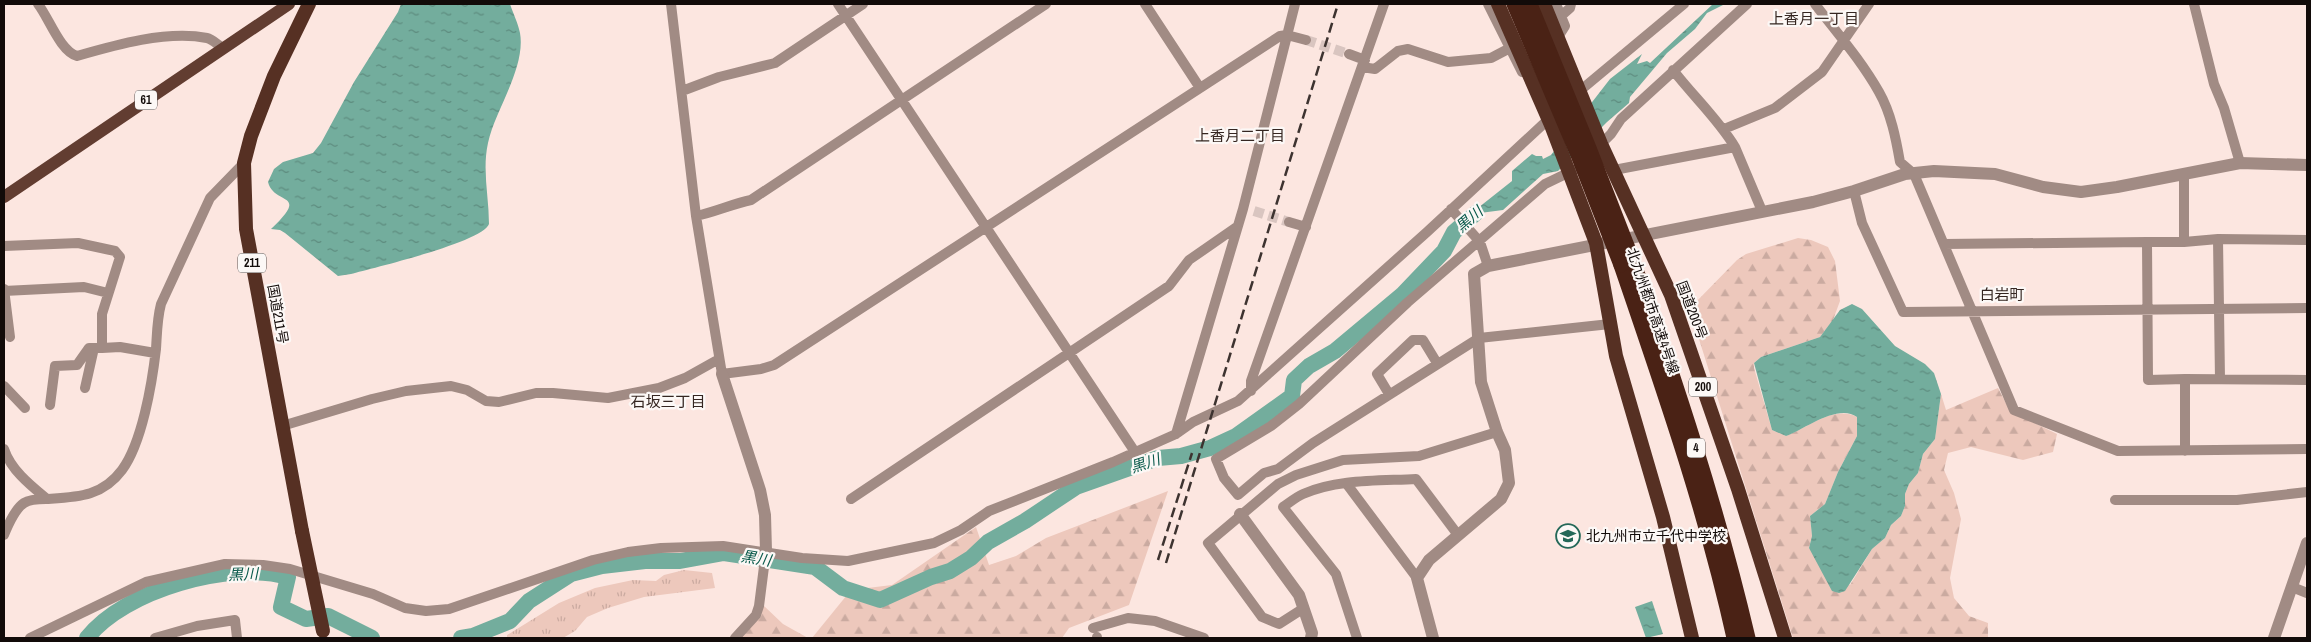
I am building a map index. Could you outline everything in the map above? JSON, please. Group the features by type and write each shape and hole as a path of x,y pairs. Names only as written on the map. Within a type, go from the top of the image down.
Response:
{"highway":[{"name":"国道211号","path":"309,4 274,76 251,136 244,163 243,196 246,229 282,426 324,635"},
{"path":"1498,4 1549,122 1596,243 1616,356 1663,517 1692,638"},
{"name":"北九州都市高速4号線","path":"1514,4 1578,155 1627,263 1680,393 1748,638"},
{"name":"北九州都市高速4号線","path":"1530,4 1590,148 1627,263 1696,495 1734,638"},
{"name":"国道200号","path":"1544,4 1600,141 1671,295 1738,489 1785,638"}],"main road":[{"name":"61","path":"4,197 289,4"}],"street":[{"path":"38,4 63,45 72,54 77,56 129,43 170,36 208,38 223,48"},
{"path":"671,4 696,216 719,359 722,374 760,490 765,515 766,554 760,606 756,615 735,638"},
{"path":"838,4 1135,452"},
{"path":"682,91 719,77 776,63 863,4"},
{"path":"696,216 717,212 732,204 752,200 1046,4"},
{"path":"1145,4 1200,88"},
{"path":"1176,434 1243,209 1295,4"},
{"path":"1250,391 1251,380 1384,4"},
{"path":"1488,4 1520,70 1530,78"},
{"path":"1556,4 1564,26 1558,36"},
{"path":"1560,16 1570,8 1571,4"},
{"path":"30,638 146,582 226,564 264,565 290,569 373,594 405,608 426,611 449,609 593,560 628,552 661,548 723,546 766,554 848,561 934,543 961,530 989,511 1176,434 1193,422 1238,401 1453,211 1549,122 1684,4"},
{"path":"1610,324 1479,338 1314,443 1278,470 1264,473 1238,495 1224,478 1216,459 1271,426 1299,404 1408,302 1478,240 1545,184 1569,171 1600,141 1612,134 1621,119 1747,4"},
{"path":"1815,4 1845,41 1880,93 1894,131 1900,162 1914,174 2014,410 2118,451 2307,449"},
{"path":"1724,129 1775,108 1822,72 1869,4"},
{"path":"2194,4 2214,84 2224,108 2240,163"},
{"path":"722,374 762,369 774,365 985,226 1280,36 1287,35 1306,40"},
{"path":"1349,54 1375,69 1398,51 1408,48 1448,62 1491,58 1510,48"},
{"path":"1673,70 1694,97 1724,129 1734,147 1762,212"},
{"path":"1614,170 1734,147"},
{"path":"4,535 23,503 47,499 82,497 102,488 121,471 132,454 141,431 155,353 157,320 161,304 210,198 244,163"},
{"path":"1417,578 1428,560 1501,499 1509,483 1505,450 1497,432 1481,382 1474,274 1488,266 1596,243 1813,202 1905,174 1934,171 1995,174 2043,187 2081,192 2240,163 2307,165"},
{"path":"2184,174 2184,242"},
{"path":"1854,191 1862,223 1903,312 2307,308"},
{"path":"1243,209 1254,212"},
{"path":"1453,211 1478,240 1488,266"},
{"path":"1289,222 1306,227"},
{"path":"851,499 1169,286 1189,260 1238,226"},
{"path":"1944,244 2184,242 2218,239 2307,240"},
{"path":"2218,239 2220,379"},
{"path":"4,246 78,242 116,251 120,257 102,314 98,348 85,388"},
{"path":"2147,242 2148,380 2307,380"},
{"path":"10,337 4,290 84,287 108,293"},
{"path":"1389,394 1377,374 1413,340 1423,340 1437,363"},
{"path":"50,405 55,366 77,365 89,348 120,347 155,353"},
{"path":"282,426 372,399 406,391 451,386 466,390 486,401 499,402 536,393 608,398 659,388 684,378 719,359"},
{"path":"2185,379 2185,451"},
{"path":"4,386 25,408"},
{"path":"1304,608 1279,624 1262,617 1208,543 1240,514 1278,484 1296,474 1343,460 1419,456 1497,432"},
{"path":"4,449 8,461 28,483 47,499"},
{"path":"1357,638 1336,574 1283,507 1302,494 1346,483 1416,479 1458,535"},
{"path":"1346,483 1417,578 1433,638"},
{"path":"2115,500 2238,500 2307,492"},
{"path":"1240,514 1299,595 1312,633 1311,638"},
{"path":"2274,638 2307,543"},
{"path":"2292,587 2307,593"},
{"path":"1096,634 1128,618 1155,621 1204,638"},
{"path":"155,638 179,635 236,620 237,638"}],"green space":[{"path":"1798,238 1811,240 1828,247 1835,261 1840,301 1833,320 1820,337 1761,357 1754,363 1754,368 1772,430 1786,436 1830,416 1848,414 1857,417 1857,436 1838,472 1825,504 1810,516 1812,536 1809,548 1850,585 1872,549 1885,538 1891,525 1901,516 1909,484 1918,473 1923,454 1935,439 1941,394 1946,410 1998,388 2010,411 2057,434 2053,452 2023,460 1971,447 1948,453 1944,470 1954,493 1961,519 1950,578 1954,598 1969,616 1988,623 1988,638 1793,638 1693,320 1695,303 1737,260 1746,254"},
{"path":"1168,491 1129,605 1069,628 1062,638 812,638 851,590 892,585 976,527 989,565 1016,556 1046,538"},
{"path":"684,570 712,573 715,588 644,597 608,608 587,617 575,631 563,638 507,638 507,635 559,603 595,588 633,580 656,581 664,575"},
{"path":"763,605 783,624 808,638 738,638"}],"water":[{"path":"401,4 510,4 519,29 521,46 519,60 492,130 486,153 489,224 482,231 468,239 426,254 338,276 285,233 280,230 271,229 283,217 289,204 287,200 271,189 268,182 274,169 283,162 313,153 321,143 354,82 398,12"},
{"path":"1713,4 1725,4 1707,13 1695,29 1667,53 1630,97 1629,103 1558,171 1543,174 1503,210 1480,213 1467,223 1464,219 1512,181 1512,171 1532,154 1542,156 1543,159 1551,155 1610,79 1642,54 1637,64 1647,61 1650,63"},
{"path":"1852,304 1862,309 1895,346 1925,364 1934,373 1941,394 1935,439 1923,454 1918,473 1909,484 1901,516 1891,525 1885,538 1872,549 1845,591 1839,593 1832,591 1809,548 1812,536 1810,516 1825,504 1838,472 1857,436 1857,417 1841,413 1831,415 1786,436 1772,430 1754,363 1761,357 1820,337 1840,310"},
{"path":"1652,601 1663,634 1646,638 1635,607"}],"waterway":[{"name":"黒川","path":"461,638 473,636 510,621 529,601 571,574 602,566 645,561 680,561 724,553 815,567 843,588 880,600 931,577 950,571 971,558 988,542 1025,521 1076,487 1158,458 1181,456 1210,448 1236,436 1292,396 1294,380 1309,366 1335,351 1402,295 1444,251 1454,232 1476,213"},
{"name":"黒川","path":"87,638 104,621 126,606 152,593 180,583 209,576 238,573 265,573 288,577 281,607 306,619 328,616 372,638"}],"tunnel":[{"path":"1306,40 1349,54"},
{"path":"1254,211 1289,222"}],"railway":[{"path":"1166,563 1338,4"},
{"path":"1158,560 1192,453"}],"place":[{"name":"北九州市立千代中学校","path":"1568,536"}],"district":[{"name":"上香月一丁目","path":"1814,18"},
{"name":"上香月二丁目","path":"1240,135"},
{"name":"白岩町","path":"2002,294"},
{"name":"石坂三丁目","path":"668,401"}]}
